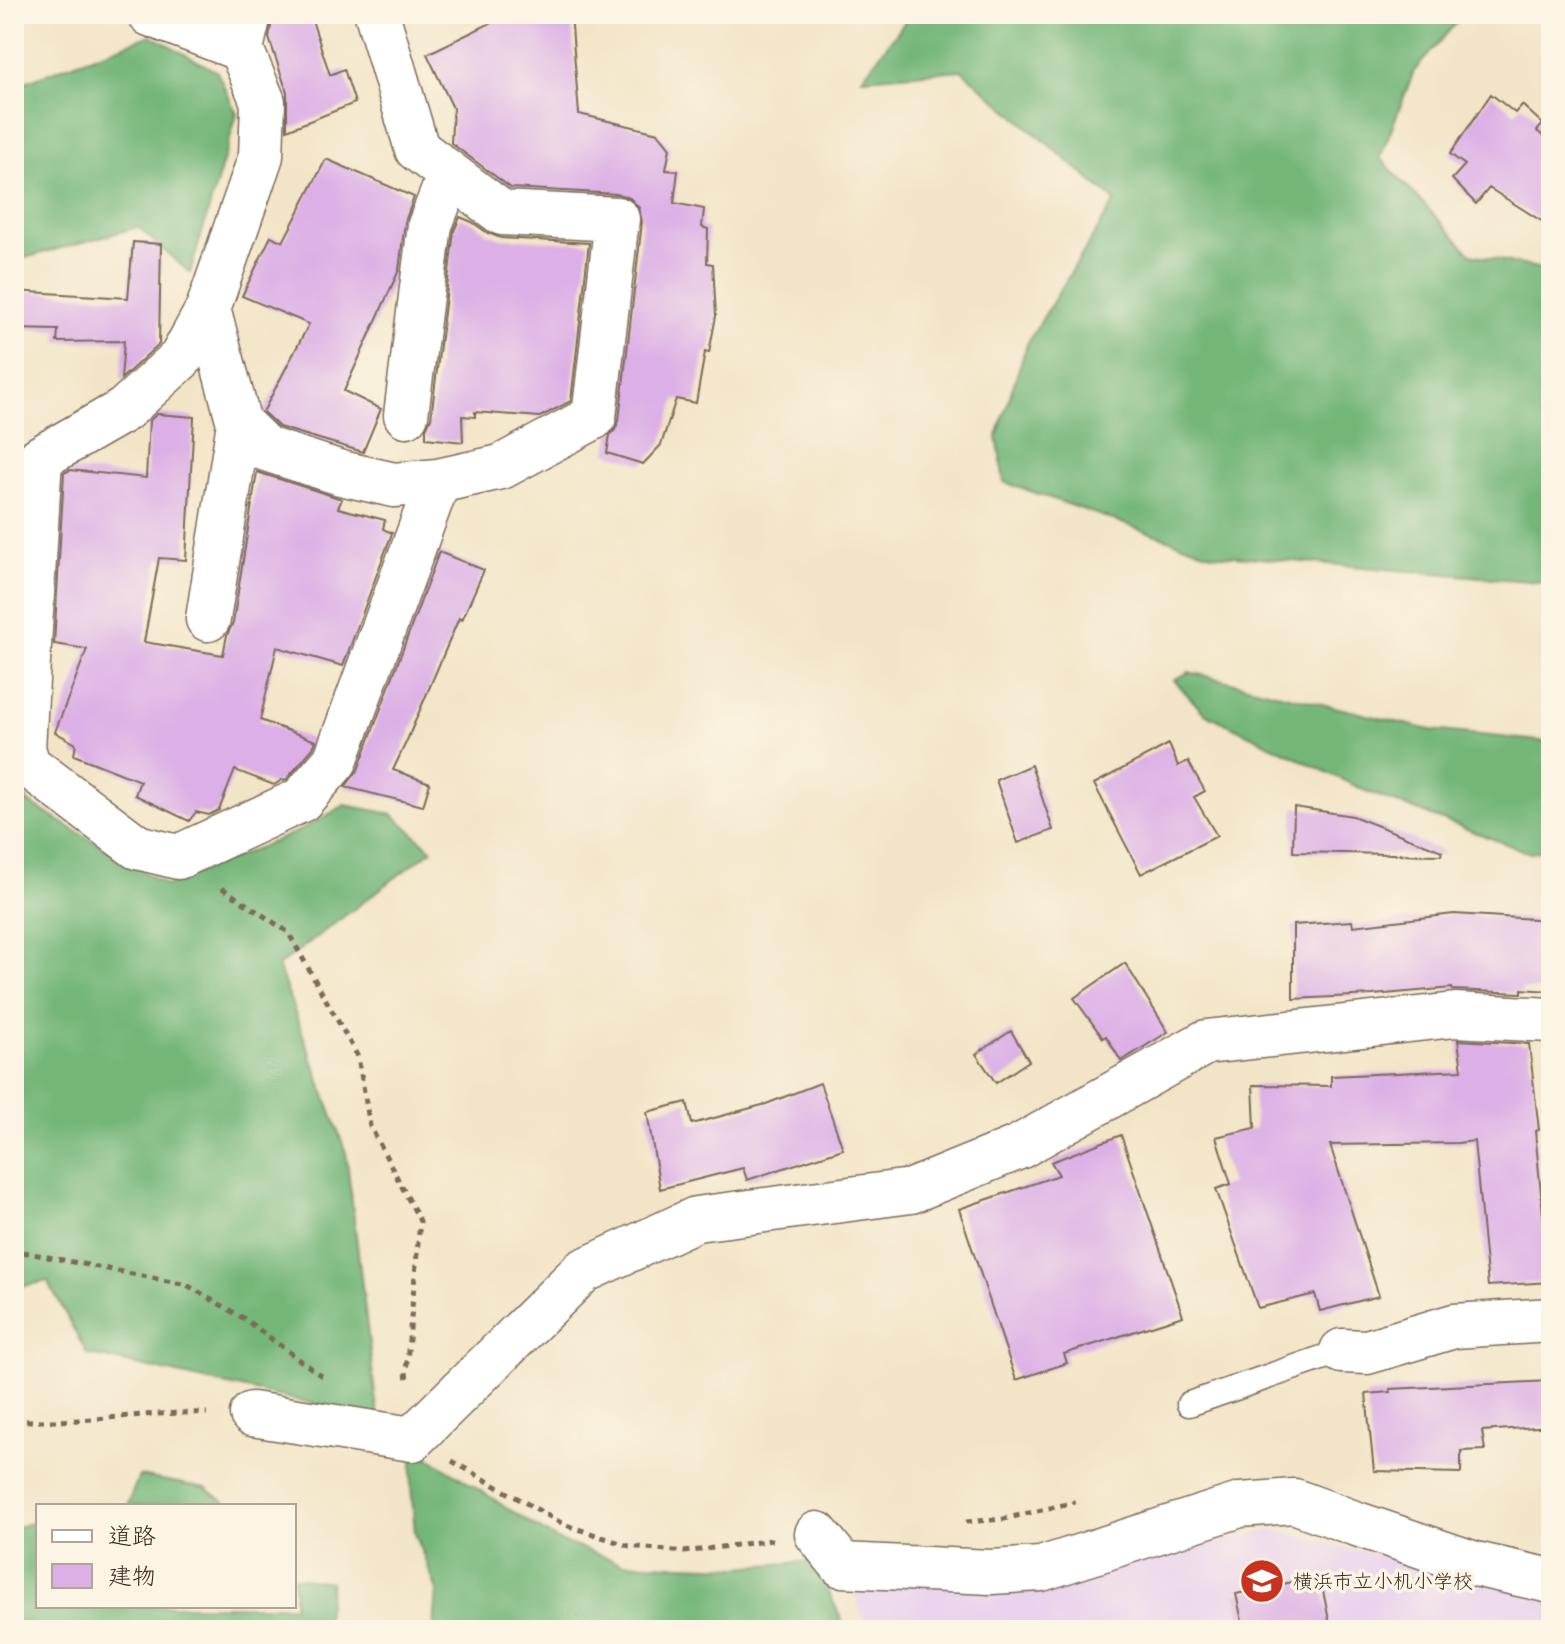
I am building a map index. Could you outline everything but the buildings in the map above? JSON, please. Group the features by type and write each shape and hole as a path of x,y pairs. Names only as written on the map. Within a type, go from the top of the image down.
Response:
{"street":[{"path":"150,14 245,32 263,102 261,156 208,309 181,358 124,410 40,458 23,748 28,765 137,847 178,857 301,800 335,761 438,481"},
{"path":"239,423 266,449 341,473 394,485 438,481 501,467 594,417 617,219 502,213 417,149 377,14"},
{"path":"406,415 430,225 450,174"},
{"path":"208,309 239,423 208,619"},
{"path":"252,1414 412,1439 583,1271 696,1219 911,1191 1019,1147 1206,1042 1455,1015 1551,1020"},
{"path":"1342,1351 1367,1352 1454,1326 1551,1320"},
{"path":"817,1534 842,1565 991,1572 1041,1569 1240,1505 1294,1501 1475,1564 1551,1581"}],"lane":[{"path":"1189,1404 1342,1351"}],"path":[{"path":"178,857 288,932 358,1057 370,1126 420,1221 406,1372 412,1439 563,1524 629,1546 684,1552 817,1534"},
{"path":"23,1252 187,1285 243,1318 327,1379"},
{"path":"14,1420 39,1422 181,1412 252,1414"},
{"path":"958,1523 1004,1519 1075,1502"}],"shaded area":[{"name":"横浜市立小机小学校","path":"1272,1529 1551,1598 1551,1630 870,1630 860,1613 852,1576 1025,1585"}],"green space":[{"path":"911,14 1464,14 1414,71 1380,158 1471,254 1551,271 1551,583 1211,554 1004,482 997,436 1027,344 1115,201 961,70 862,78"},
{"path":"151,35 217,72 237,114 190,273 138,227 14,261 14,86"},
{"path":"1189,672 1430,730 1551,742 1551,849 1530,853 1368,792 1204,713 1174,680"},
{"path":"14,775 28,802 167,886 299,831 345,805 392,814 432,850 278,966 346,1153 378,1418 87,1354 48,1281 14,1288 14,949 18,944 14,939"},
{"path":"413,1447 557,1540 621,1563 738,1567 815,1561 846,1630 14,1630 14,1528 36,1522 36,1608 296,1608 296,1577 331,1582 325,1623 434,1628 437,1591 415,1533 411,1485"},
{"path":"139,1476 206,1488 227,1504 128,1504"}],"place":[{"name":"横浜市立小机小学校","path":"1262,1581"}]}
